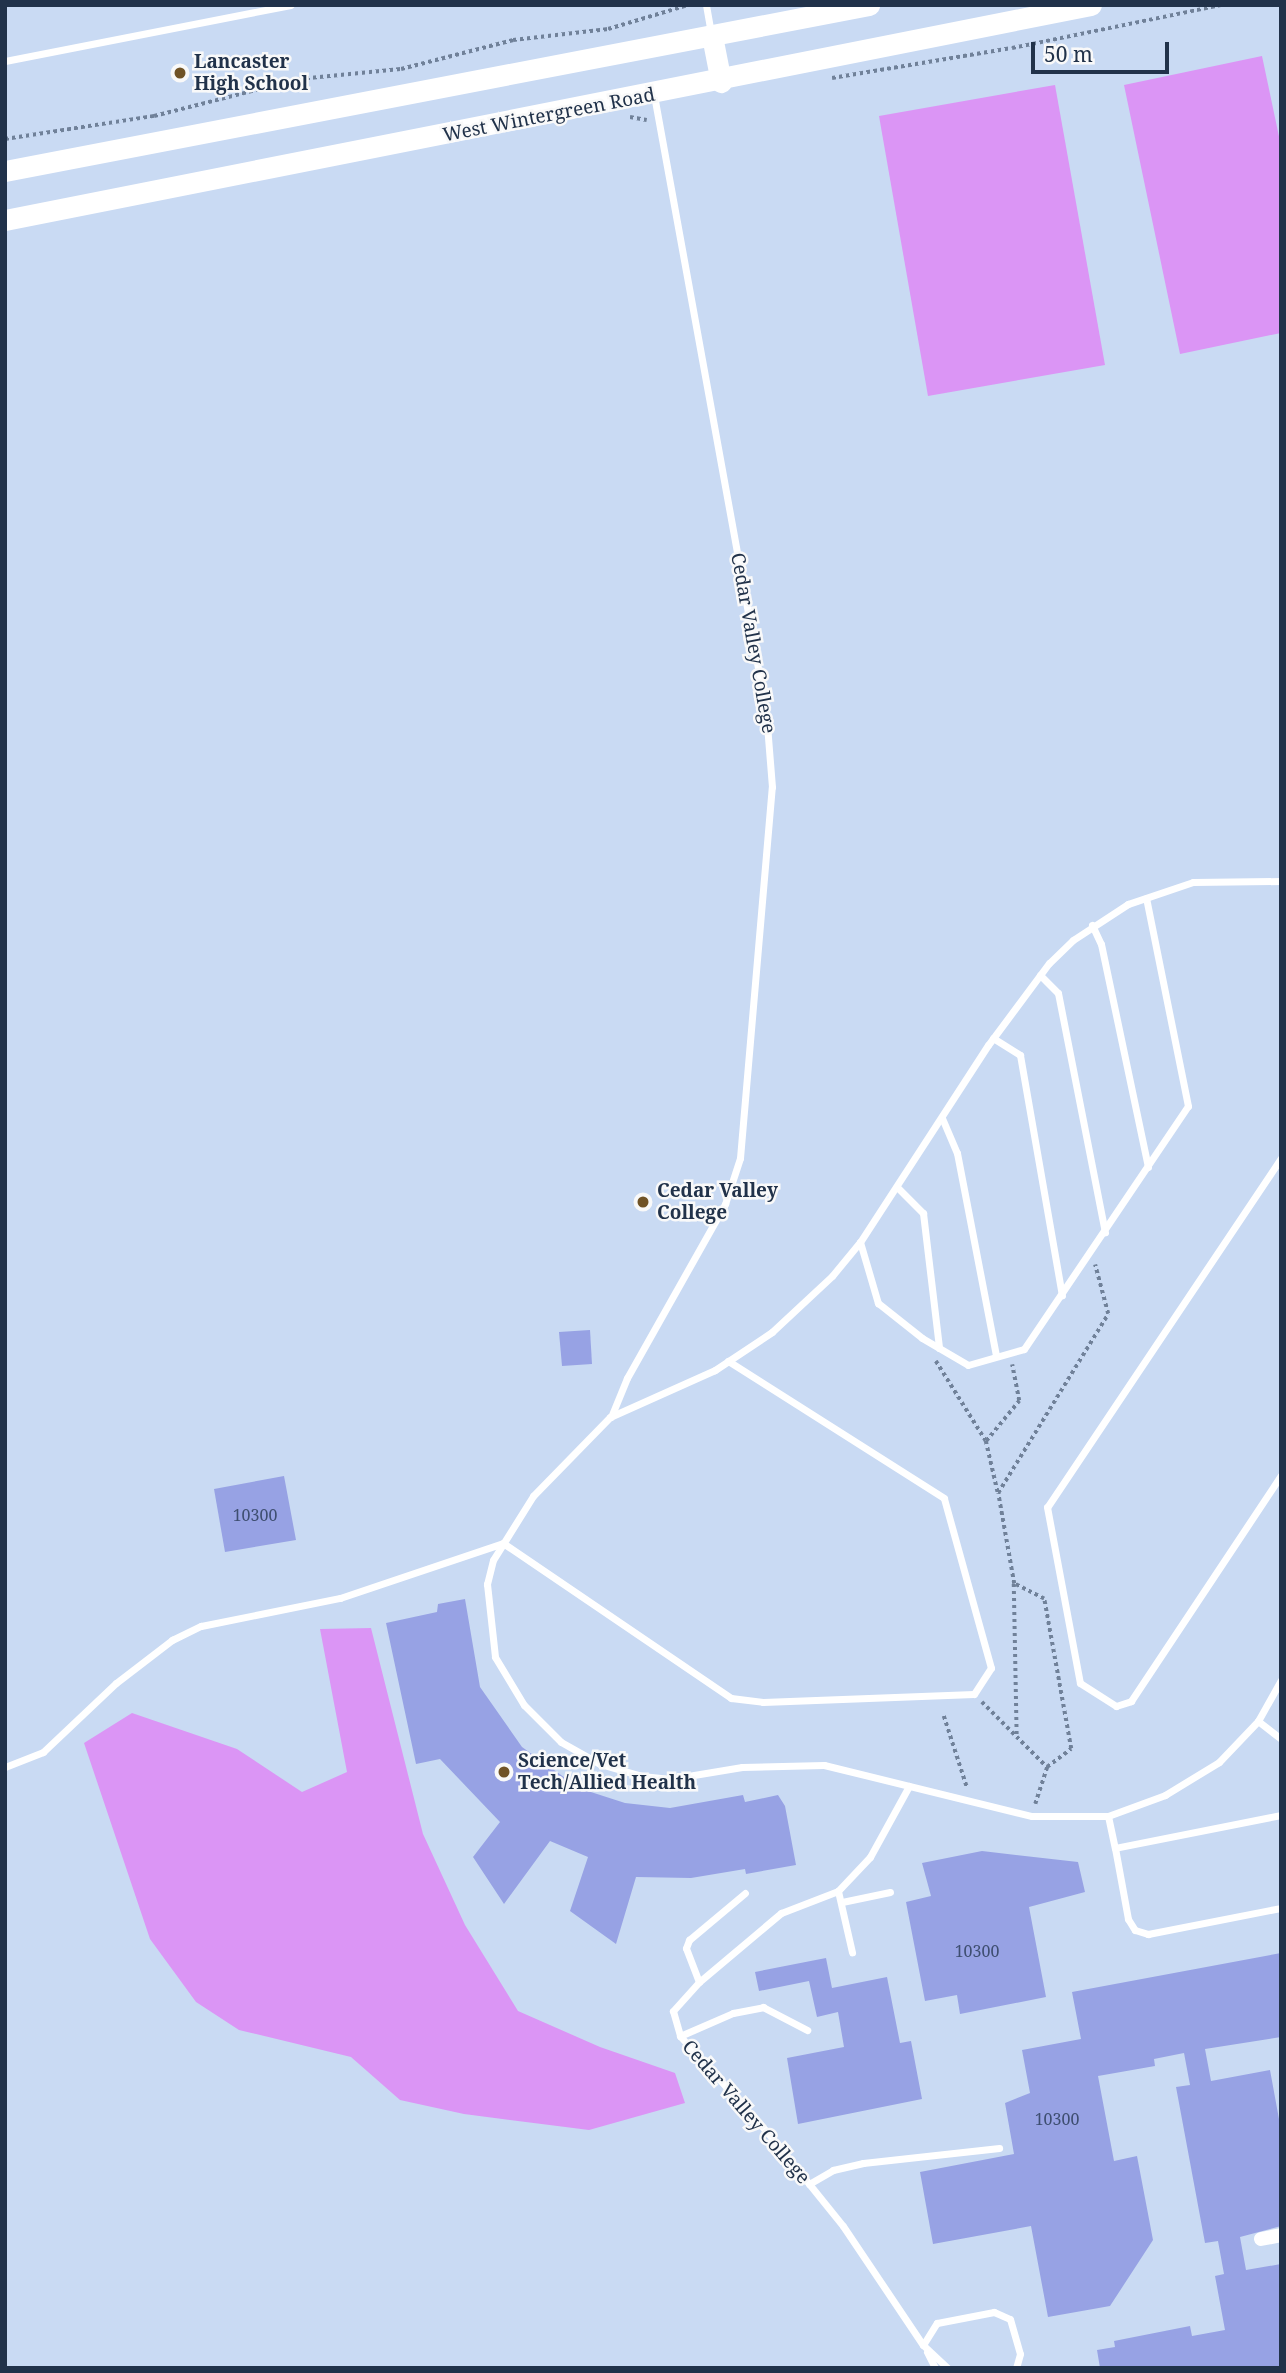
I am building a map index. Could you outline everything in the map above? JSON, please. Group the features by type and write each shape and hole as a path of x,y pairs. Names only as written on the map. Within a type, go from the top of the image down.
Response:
{"main road":[{"path":"5,171 869,5"},
{"name":"West Wintergreen Road","path":"5,220 721,82 1091,5"},
{"path":"712,36 721,82"}],"street":[{"path":"1261,2239 1281,2235"}],"lane":[{"path":"5,61 291,5"},
{"path":"706,5 712,36"},
{"name":"Cedar Valley College","path":"610,1418 627,1378 725,1204 740,1157 772,787 766,712 654,95"},
{"name":"Cedar Valley College","path":"1281,881 1193,882 1146,898 1092,926 1040,975 993,1038 860,1242 806,1303 728,1361 610,1418 533,1496 503,1543 487,1584 495,1657 524,1706 561,1742 600,1764 642,1776 670,1779 742,1767 824,1765 1032,1816 1108,1816 1138,1808 1190,1783 1219,1762 1258,1721 1281,1680"},
{"path":"860,1242 878,1303 922,1338 968,1365 1009,1350 1024,1349 1105,1233 1188,1106 1146,898"},
{"path":"1092,926 1101,944 1147,1167"},
{"path":"1040,975 1058,993 1105,1233"},
{"path":"993,1038 1020,1055 1062,1295"},
{"path":"942,1118 957,1153 996,1355"},
{"path":"1281,1158 1047,1507 1080,1683 1116,1706 1131,1701 1281,1475"},
{"path":"897,1187 923,1213 939,1348"},
{"path":"5,1767 43,1752 116,1683 172,1640 201,1626 340,1598 503,1543 731,1698 763,1702 974,1694 991,1668 944,1498 728,1361"},
{"path":"1258,1721 1281,1739"},
{"name":"Cedar Valley College","path":"909,1786 870,1857 838,1891 780,1913 699,1982 673,2011 680,2036 809,2184 923,2345 948,2368"},
{"path":"1115,1848 1281,1815"},
{"path":"1108,1816 1128,1919 1135,1930 1148,1934 1281,1908"},
{"path":"838,1891 852,1952"},
{"path":"842,1902 890,1892"},
{"path":"699,1982 686,1948 689,1940 745,1893"},
{"path":"680,2036 733,2012 763,2007 807,2031"},
{"path":"809,2184 833,2170 863,2163 999,2148"},
{"path":"935,2368 923,2345 937,2323 995,2312 1010,2319 1020,2354 1016,2368"}],"path":[{"path":"5,139 154,116 299,79 401,69 513,40 608,29 688,5"},
{"path":"922,1338 986,1441 998,1493"},
{"path":"986,1441 1019,1401 1009,1350"},
{"path":"1014,1584 1017,1737"},
{"path":"974,1694 1047,1767"},
{"path":"944,1716 971,1802"}],"shaded area":[{"path":"1262,56 1281,146 1281,333 1180,354 1124,85"},
{"path":"1055,85 1105,365 928,396 879,116"},
{"path":"371,1628 423,1834 465,1925 518,2011 600,2047 675,2073 685,2103 589,2130 464,2114 400,2100 351,2057 239,2030 196,2002 150,1939 84,1743 132,1713 237,1749 302,1792 347,1772 320,1629"}],"building":[{"path":"590,1330 592,1364 562,1366 559,1332"},
{"path":"284,1476 296,1540 225,1552 214,1489"},
{"name":"Science/Vet Tech/Allied Health","path":"465,1599 480,1687 522,1747 568,1780 566,1784 625,1803 670,1808 743,1795 745,1802 778,1795 785,1806 796,1865 746,1874 745,1869 691,1878 636,1877 616,1944 570,1911 588,1857 550,1841 504,1904 473,1857 500,1822 440,1759 416,1764 386,1623 437,1612 438,1604"},
{"path":"982,1851 1078,1862 1085,1892 1029,1907 1046,1997 960,2014 957,1995 925,2001 906,1902 931,1896 922,1863"},
{"path":"1281,1953 1281,2037 1205,2049 1211,2081 1270,2070 1281,2130 1281,2226 1240,2237 1246,2270 1281,2264 1281,2368 1100,2368 1097,2350 1115,2347 1114,2341 1190,2326 1192,2336 1225,2330 1215,2276 1224,2274 1218,2241 1205,2243 1176,2087 1190,2085 1184,2053 1154,2059 1155,2066 1098,2076 1114,2161 1137,2156 1153,2240 1110,2306 1048,2317 1031,2226 933,2244 920,2172 1014,2154 1005,2103 1030,2093 1022,2050 1081,2039 1072,1992"},
{"path":"826,1958 832,1988 887,1977 900,2043 911,2041 922,2099 798,2124 787,2058 844,2047 838,2012 817,2017 809,1981 759,1991 755,1972"}],"place":[{"name":"Lancaster High School","path":"180,73"},
{"name":"Cedar Valley College","path":"643,1202"},
{"name":"Science/Vet Tech/Allied Health","path":"504,1772"}]}
